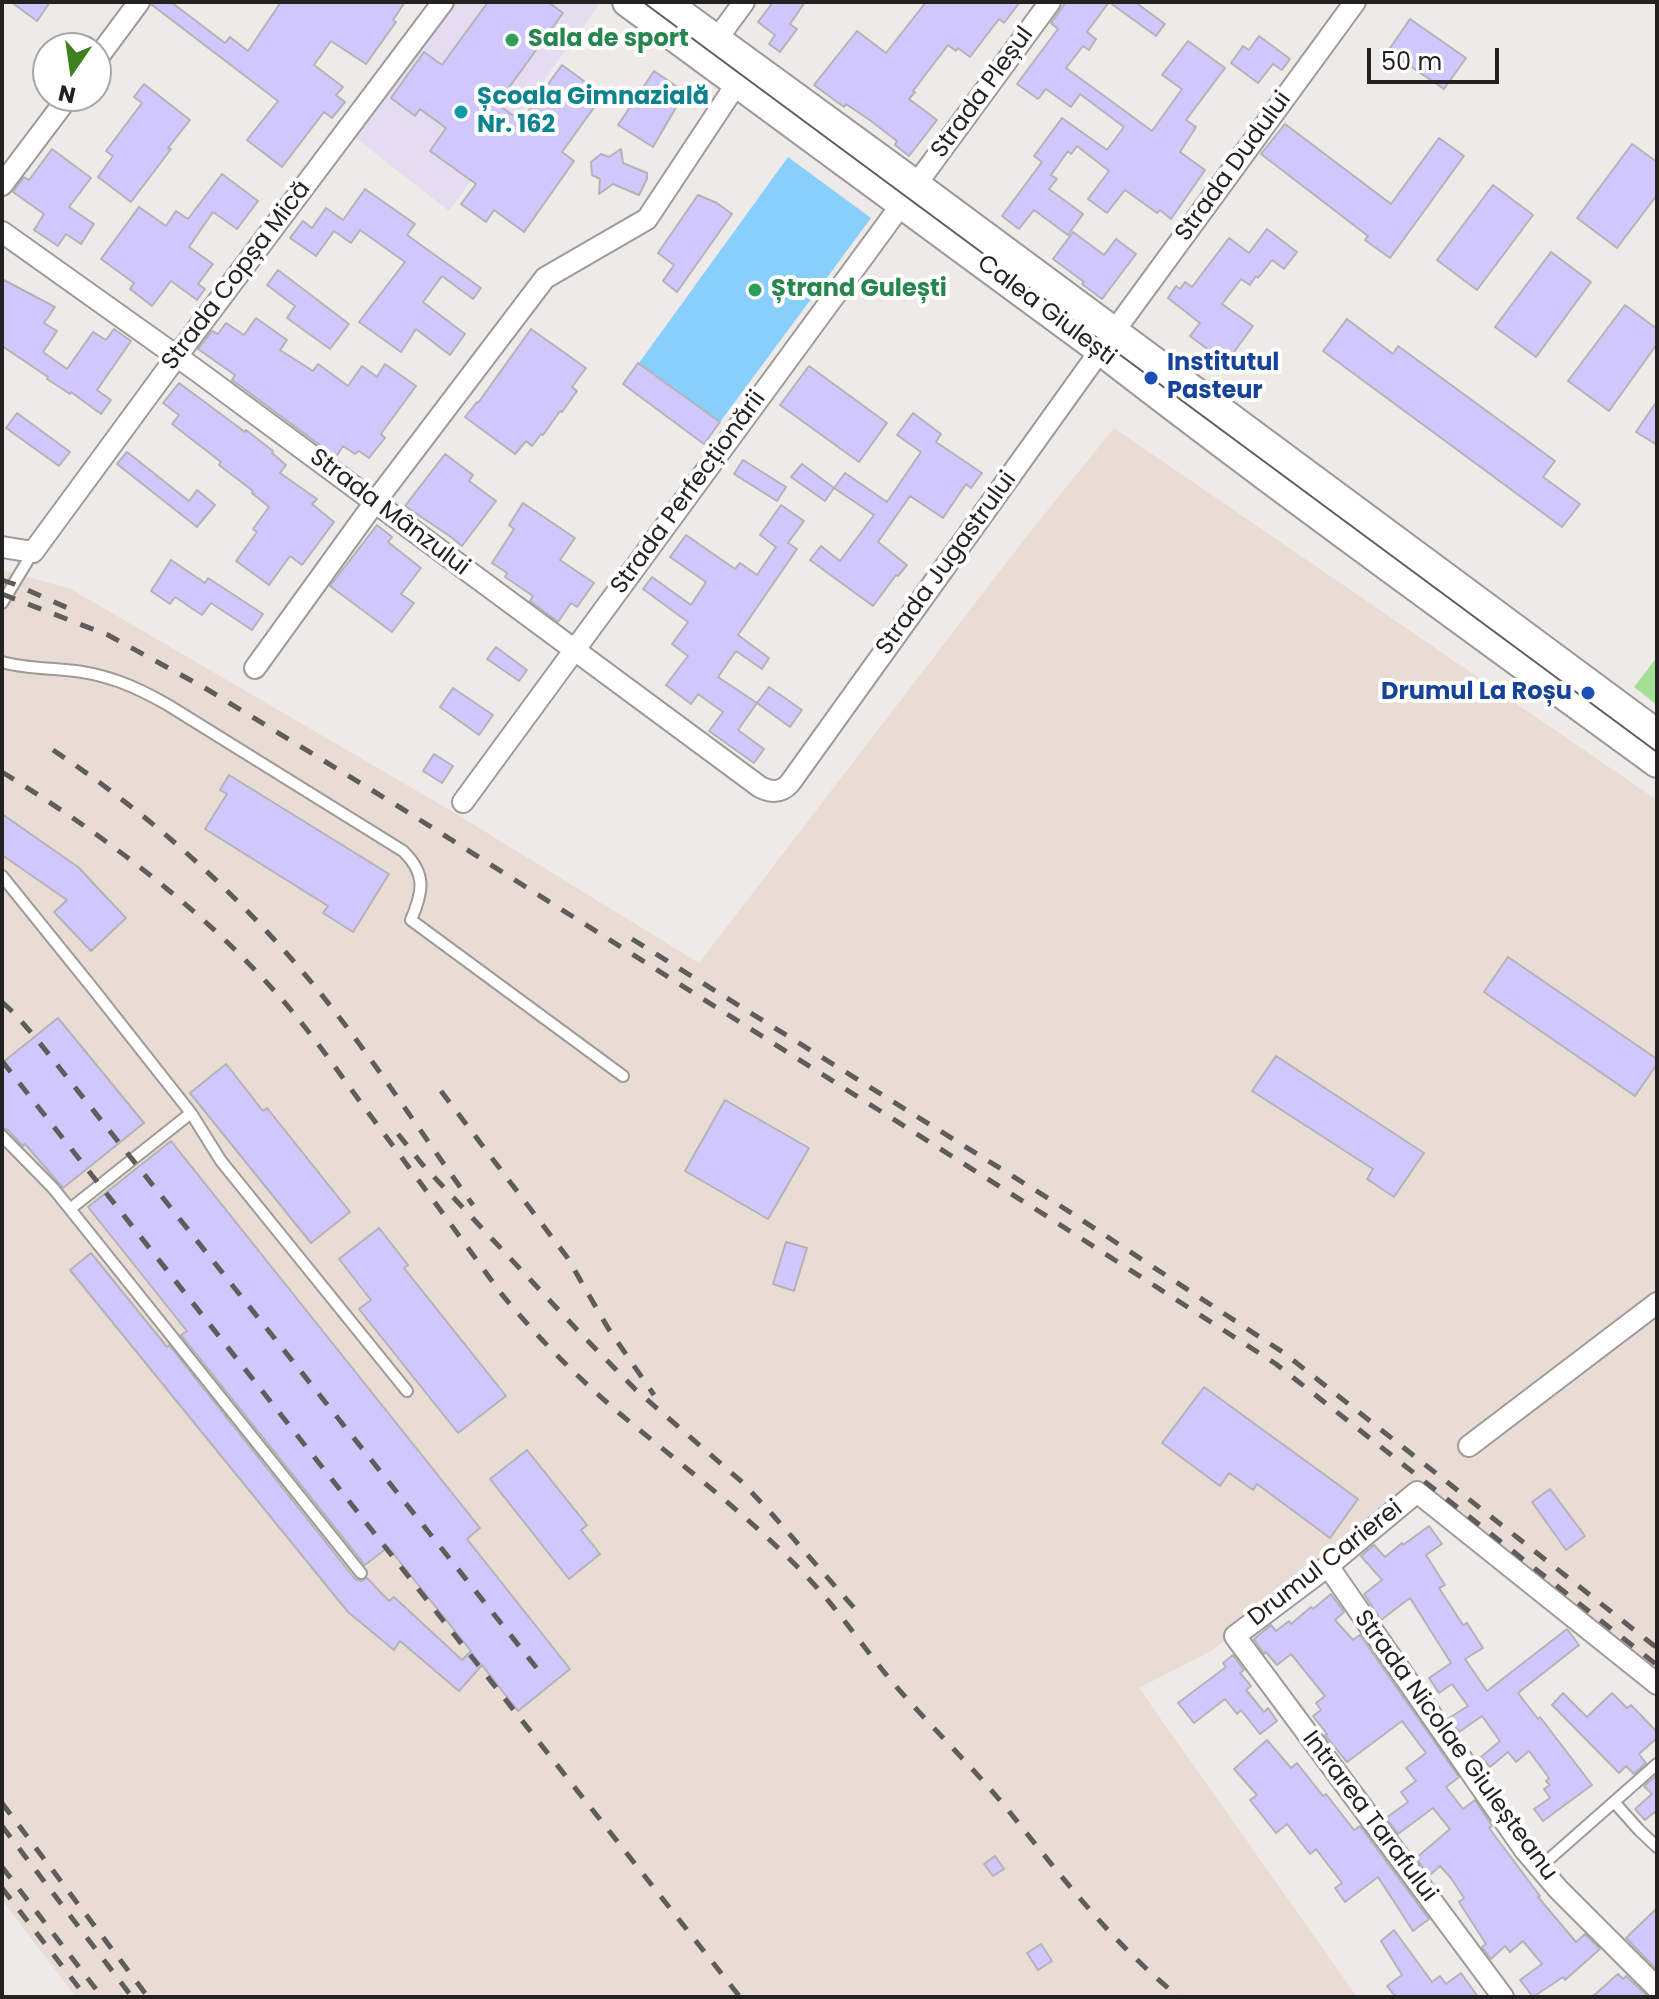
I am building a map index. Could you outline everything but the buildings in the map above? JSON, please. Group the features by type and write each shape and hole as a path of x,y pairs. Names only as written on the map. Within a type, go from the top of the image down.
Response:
{"main road":[{"name":"Calea Giulești","path":"627,2 710,48 1107,341 1657,734"},
{"name":"Calea Giulești","path":"665,2 710,48"},
{"name":"Calea Giulești","path":"1107,341 1167,403 1657,763"}],"street":[{"path":"112,38 139,2"},
{"name":"Strada Copșa Mică","path":"33,552 443,2"},
{"path":"710,48 744,2"},
{"name":"Strada Pleșul","path":"909,194 1050,2"},
{"name":"Strada Dudului","path":"1107,341 1355,2"},
{"path":"255,668 375,502 545,278 647,219 743,73"},
{"path":"2,185 57,112"},
{"name":"Strada Perfecționării","path":"463,802 909,194"},
{"name":"Strada Mânzului","path":"2,232 177,356 760,787 777,792"},
{"name":"Strada Jugastrului","path":"777,792 790,783 1107,341"},
{"path":"2,547 33,552"},
{"path":"1469,1446 1657,1303"},
{"name":"Drumul Carierei","path":"1235,1636 1328,1566 1417,1492 1657,1684"},
{"name":"Strada Nicolae Giuleșteanu","path":"1328,1566 1524,1849 1657,1988"},
{"name":"Intrarea Tarafului","path":"1235,1636 1503,1997"}],"lane":[{"path":"2,603 33,552"},
{"path":"2,662 101,675 131,685 403,851 418,868 421,878 421,890 411,920 623,1076"},
{"path":"2,876 191,1113 221,1161 407,1391"},
{"path":"70,1209 191,1113"},
{"path":"2,1136 53,1188 361,1573"},
{"path":"1539,1868 1657,1764"},
{"path":"1614,1802 1657,1847"}],"shaded area":[{"path":"453,2 600,3 449,211 353,136"},
{"path":"1114,428 1657,800 1657,1679 1411,1484 1213,1650 1139,1688 1357,1997 76,1997 2,1900 2,570 69,588 448,809 699,963 1026,537"}],"green space":[{"path":"1657,657 1657,705 1634,687"}],"water":[{"name":"Ștrand Gulești","path":"788,157 871,218 720,422 639,363"}],"tram line":[{"path":"643,2 1657,752"}],"railway":[{"path":"2,580 70,609"},
{"path":"2,594 108,635 205,688 401,808 1276,1364 1657,1665"},
{"path":"53,750 160,830 258,922 338,1015 473,1205"},
{"path":"2,772 80,823 156,880 260,975 310,1034 500,1292 528,1324 603,1399 788,1557 832,1605 894,1684 994,1794 1088,1908 1131,1954 1179,1997"},
{"path":"632,939 1059,1205 1284,1353 1657,1648"},
{"path":"2,1002 35,1037 543,1676"},
{"path":"2,1061 740,1997"},
{"path":"441,1091 567,1257 608,1328 654,1395"},
{"path":"398,1134 422,1164 582,1335 636,1390 742,1482 855,1609"},
{"path":"2,1803 148,1997"},
{"path":"2,1826 132,1997"},
{"path":"2,1867 102,1997"},
{"path":"2,1888 86,1997"}],"place":[{"name":"Sala de sport","path":"512,40"},
{"name":"Școala Gimnazială Nr. 162","path":"461,112"},
{"name":"Ștrand Gulești","path":"755,290"},
{"name":"Institutul Pasteur","path":"1151,378"},
{"name":"Drumul La Roșu","path":"1588,693"}]}
